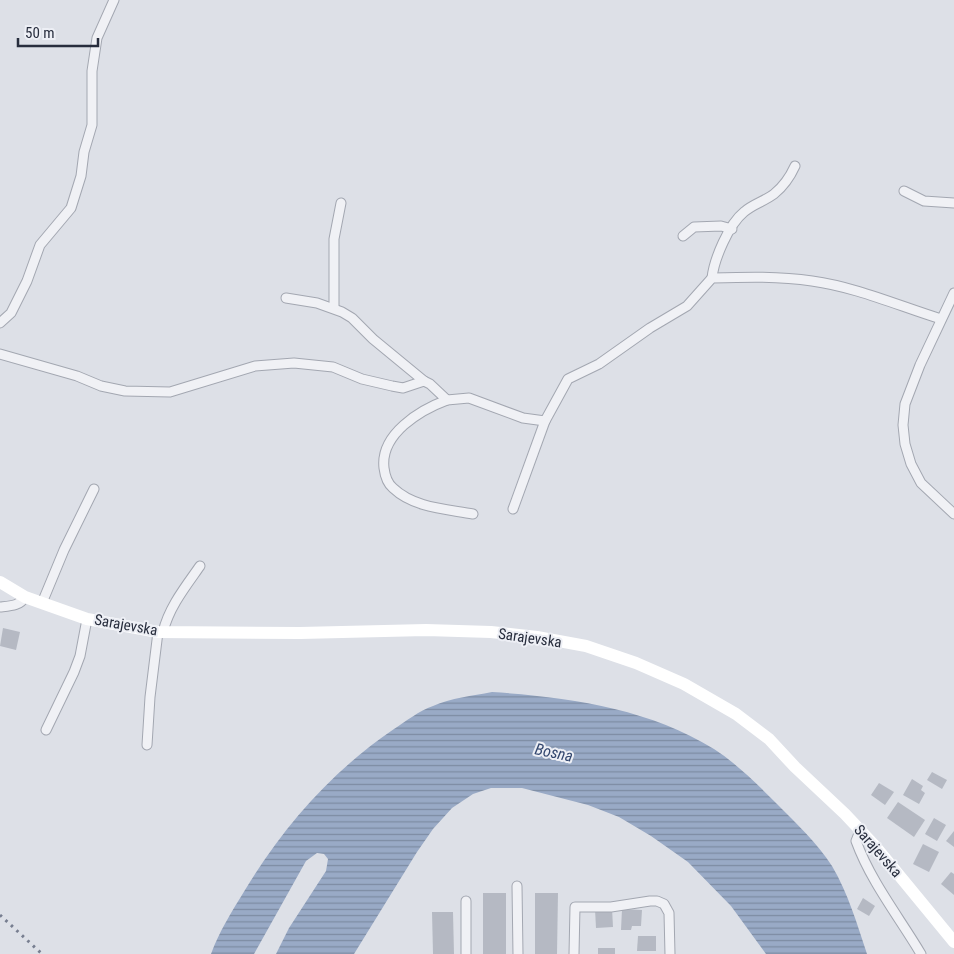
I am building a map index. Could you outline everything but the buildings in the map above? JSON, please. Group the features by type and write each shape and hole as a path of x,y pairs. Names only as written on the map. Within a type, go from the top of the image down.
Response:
{"main road":[{"name":"Sarajevska","path":"0,582 25,597 87,619 161,632 300,633 444,630 500,633 537,637 586,646 636,663 684,684 736,714 769,739 860,830 954,942"}],"street":[{"path":"0,324 11,313 27,281 40,245 72,208 92,125 92,72 97,38 114,0"},
{"path":"513,508 545,420 568,379 598,364 650,328 687,306 712,278 725,238 742,213 773,194 787,181 795,166"},
{"path":"904,191 924,201 954,203"},
{"path":"334,308 334,239 340,203"},
{"path":"684,236 694,227 721,226 732,229"},
{"path":"712,278 769,277 814,281 851,290 941,319"},
{"path":"954,293 920,365 906,404 904,425 905,444 910,464 921,483 954,514"},
{"path":"286,298 334,308 352,318 373,339 430,384 447,400"},
{"path":"0,354 76,376 101,386 125,391 170,392 255,366 294,363 333,367 362,378 403,388 424,381"},
{"path":"473,514 422,504 393,488 386,479 384,465 386,450 395,435 414,416 431,406 447,400 469,398 523,418 545,420"},
{"path":"42,603 64,550 94,489"},
{"path":"147,745 150,696 161,632 175,604 200,566"},
{"path":"0,607 14,606 25,597"},
{"path":"46,730 80,656 87,619"},
{"path":"860,830 856,841 861,854 873,877 921,954"},
{"path":"517,886 518,954"},
{"path":"574,954 575,907 611,906 657,901 664,904 669,913 670,954"},
{"path":"466,902 466,954"}],"water":[{"name":"Bosna","path":"492,692 578,701 635,714 689,735 714,749 747,775 820,849 838,876 856,920 867,954 766,954 731,906 688,862 651,836 619,817 588,805 522,788 491,788 473,794 452,808 433,829 354,954 276,954 289,928 326,871 328,859 324,854 317,853 306,861 254,954 211,954 240,898 292,822 350,763 371,745 423,711 447,701"}],"railway":[{"path":"0,915 42,954"}]}
